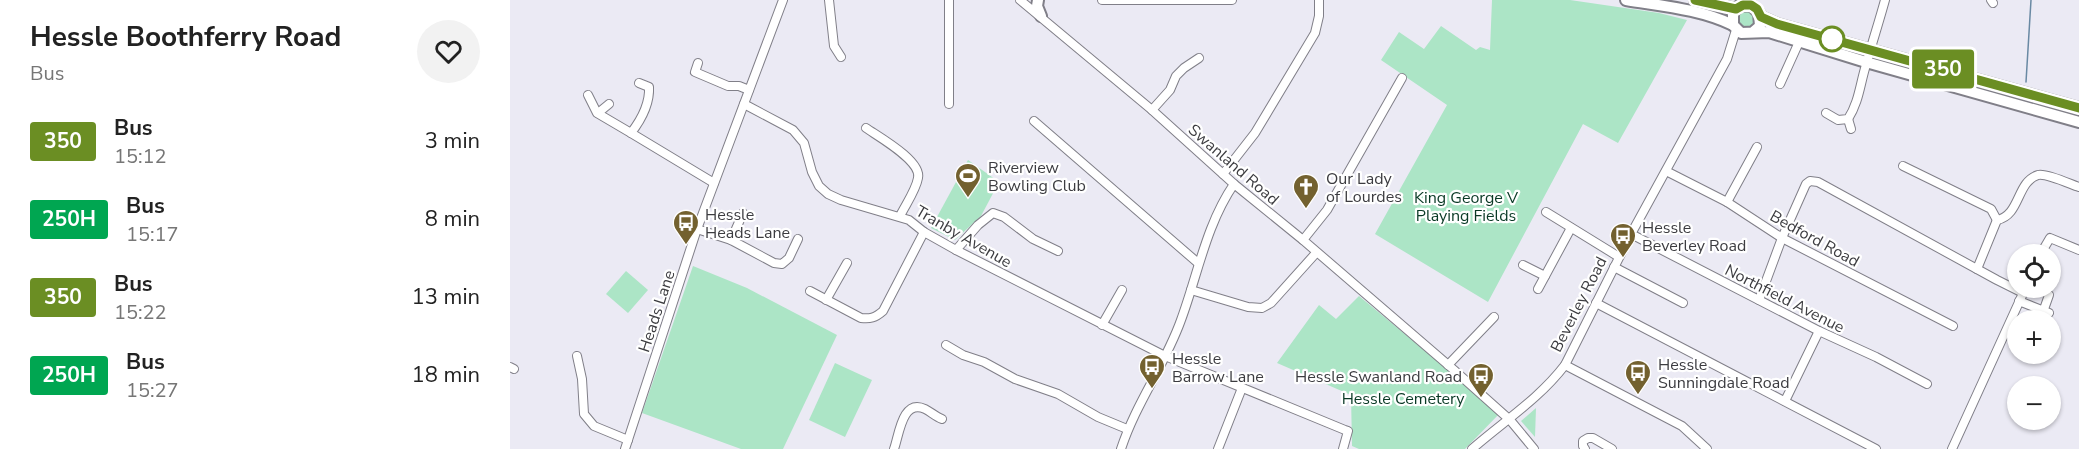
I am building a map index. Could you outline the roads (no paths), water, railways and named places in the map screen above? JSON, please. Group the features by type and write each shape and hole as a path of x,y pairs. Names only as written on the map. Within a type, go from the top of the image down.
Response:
{"main road":[{"path":"1038,0 1036,6 1041,16"},
{"path":"1626,0 1684,9 1718,18 1742,30 1769,33 1866,63 2079,122"},
{"path":"1695,0 1736,9 1755,6 1777,24 2079,108"},
{"path":"1742,30 1760,26 1755,6"},
{"path":"1736,9 1732,16 1742,30"}],"street":[{"name":"Heads Lane","path":"625,449 697,229 783,0"},
{"path":"828,0 834,46 842,58"},
{"path":"949,0 949,104"},
{"name":"Swanland Road","path":"1020,0 1152,110 1234,184 1303,240 1448,365 1510,420 1534,449"},
{"path":"1102,0 1232,0"},
{"path":"1223,174 1255,134 1316,33 1319,0"},
{"path":"1851,129 1848,119 1858,100 1866,63 1885,0"},
{"name":"Beverley Road","path":"1472,449 1510,420 1552,382 1564,365 1631,234 1742,30"},
{"path":"1780,84 1799,42"},
{"path":"1152,110 1170,90 1176,76 1199,58"},
{"path":"696,71 728,86 739,86 749,90"},
{"path":"1303,240 1327,210 1402,78"},
{"path":"631,133 640,122 650,96 649,87 639,83"},
{"path":"588,95 598,113 714,183"},
{"path":"598,113 609,104"},
{"name":"Tranby Avenue","path":"744,104 793,130 804,143 812,172 819,186 828,194 909,220 924,232 956,250 1165,356 1348,431 1343,449"},
{"path":"1826,112 1838,120 1848,119"},
{"path":"1034,121 1198,263"},
{"path":"866,128 912,161 919,170 918,179 900,216"},
{"path":"1727,202 1757,147"},
{"path":"1903,165 1990,209 1997,220"},
{"name":"Bedford Road","path":"1666,171 1727,202 1782,238 1953,326"},
{"path":"1977,269 1997,220 2014,209 2027,183 2037,175 2045,175 2079,187"},
{"path":"1760,300 1782,238 1806,184 1810,181 1818,182 1977,269 2007,282"},
{"path":"1121,449 1127,429 1181,321 1198,263 1221,202 1234,184"},
{"path":"1546,212 1619,257"},
{"path":"731,240 743,213"},
{"path":"956,250 978,225 993,213 1004,217 1033,239 1058,251"},
{"path":"1538,290 1571,228"},
{"path":"697,229 731,240 774,263 782,264 789,258 798,239"},
{"path":"810,291 861,318 869,319 877,316 882,311 924,232"},
{"name":"Northfield Avenue","path":"1631,234 1927,384"},
{"path":"2046,244 2050,238 2079,250"},
{"path":"1191,290 1248,307 1262,308 1271,303 1316,252"},
{"path":"826,300 847,263"},
{"path":"1523,265 1545,276"},
{"path":"1614,267 1683,303"},
{"path":"1102,325 1122,290"},
{"path":"1952,449 2021,298"},
{"path":"2019,302 2046,312 2048,298"},
{"path":"1596,303 1876,449"},
{"path":"1448,365 1494,317"},
{"path":"1785,401 1819,331"},
{"path":"946,345 1015,379 1058,394 1098,417 1127,429"},
{"path":"577,356 582,379 584,414 594,426 628,440"},
{"path":"1564,365 1682,426 1707,449"},
{"path":"1218,449 1242,388"},
{"path":"894,449 902,420 907,412 916,408 924,408 942,419"},
{"path":"1585,449 1583,441 1588,438 1593,438 1612,449"}],"waterway":[{"path":"2026,82 2031,0"}],"place":[{"name":"Riverview Bowling Club","path":"968,199"},
{"name":"Our Lady of Lourdes","path":"1306,210"},
{"name":"Hessle Heads Lane","path":"686,246"},
{"name":"Hessle Beverley Road","path":"1623,259"},
{"name":"Hessle Barrow Lane","path":"1152,390"},
{"name":"Hessle Sunningdale Road","path":"1638,396"},
{"name":"Hessle Swanland Road","path":"1481,399"}],"park label":[{"name":"King George V Playing Fields","path":"1466,206"},
{"name":"Hessle Cemetery","path":"1403,398"}]}
